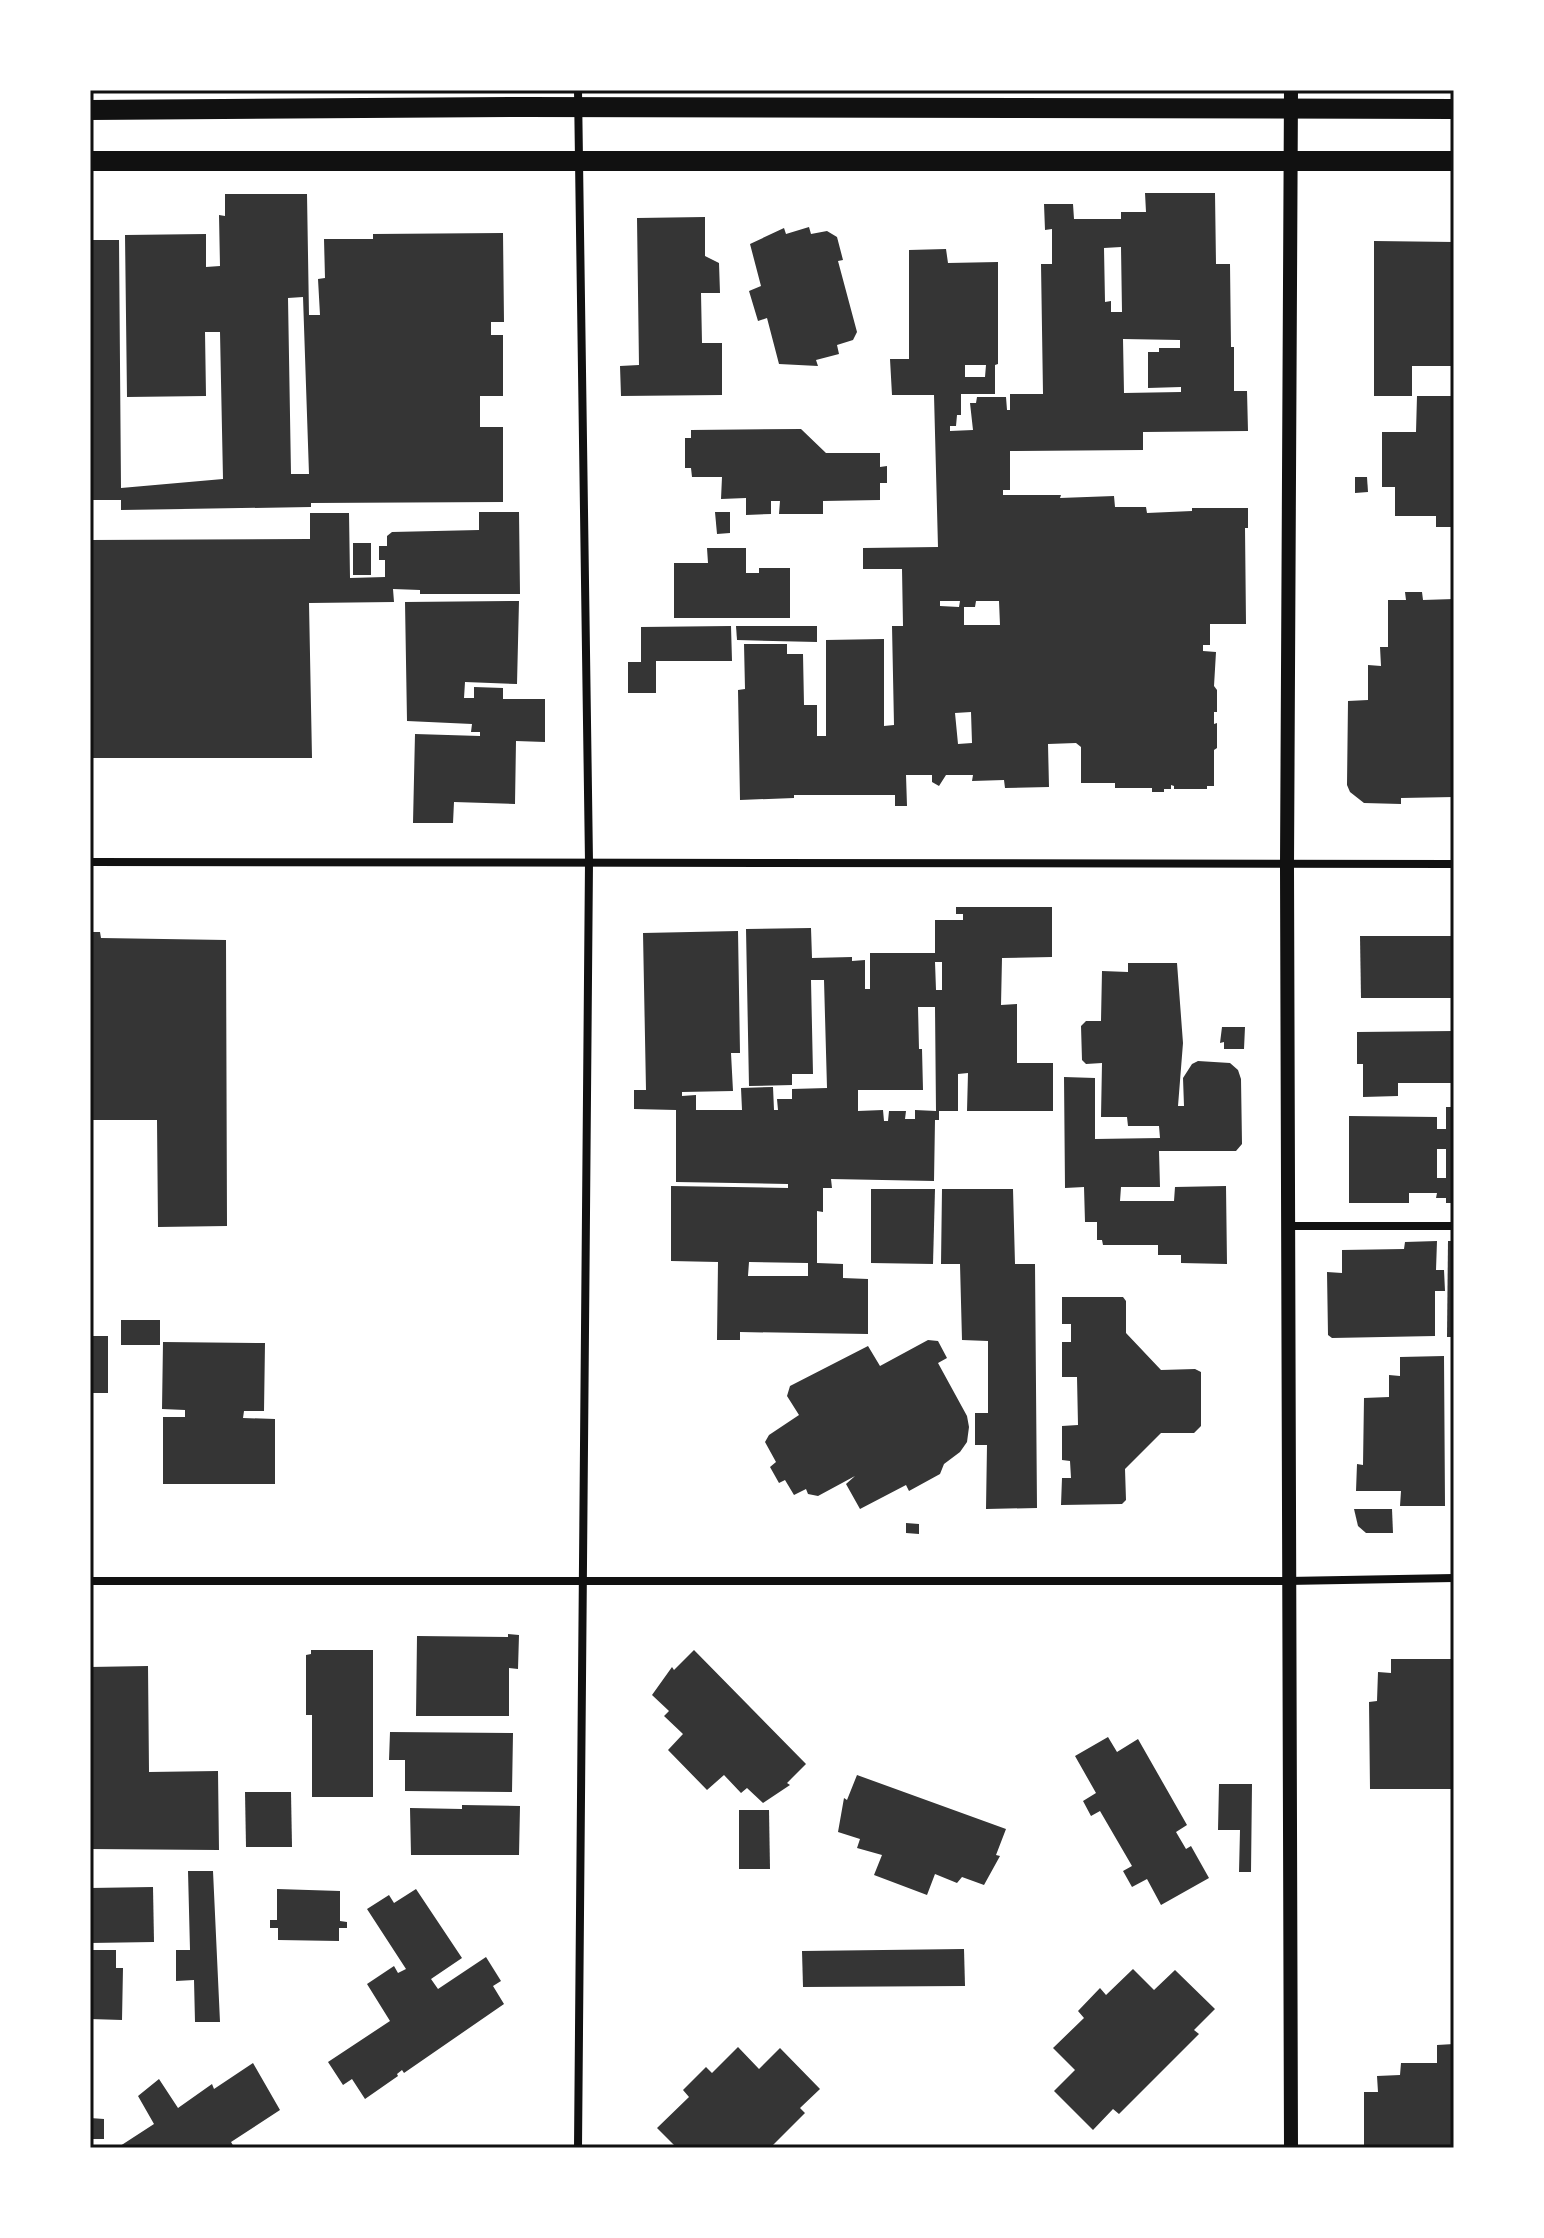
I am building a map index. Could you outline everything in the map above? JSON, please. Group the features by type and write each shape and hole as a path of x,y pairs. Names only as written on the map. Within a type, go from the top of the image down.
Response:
{"main road":[{"path":"90,110 579,99 1291,100 1454,109"},
{"path":"90,161 1454,161"}],"street":[{"path":"578,2148 589,862 579,99"},
{"path":"1291,100 1287,866 1291,2148"},
{"path":"90,862 1454,864"},
{"path":"1287,1226 1454,1226"},
{"path":"90,1581 1288,1581 1454,1578"}],"building":[{"path":"1145,193 1215,193 1216,264 1230,264 1234,391 1247,391 1248,431 1143,432 1143,450 1010,451 1010,490 1003,490 1003,495 1061,495 1060,498 1114,496 1115,507 1146,507 1147,513 1192,511 1192,508 1248,508 1248,528 1245,528 1246,624 1210,624 1210,645 1203,645 1203,651 1216,652 1214,686 1217,690 1217,712 1214,712 1214,724 1217,723 1217,748 1214,750 1214,786 1207,786 1207,789 1174,789 1171,785 1171,789 1164,789 1164,792 1152,792 1152,788 1115,788 1115,783 1081,783 1081,747 1076,743 1048,744 1049,787 1005,788 1004,780 972,781 973,775 946,775 939,786 932,782 932,775 906,775 907,806 895,806 895,795 794,795 794,798 740,800 738,690 745,689 744,644 787,644 787,654 803,654 804,705 817,705 817,736 826,736 826,640 884,639 884,726 894,725 892,626 903,626 902,569 863,569 863,548 938,547 934,395 892,395 890,359 909,359 909,250 946,249 948,263 998,262 995,394 961,394 961,415 957,415 956,426 950,426 950,431 973,430 970,403 976,403 977,397 1006,397 1007,410 1010,410 1010,394 1043,394 1041,264 1052,264 1052,229 1045,230 1044,204 1073,204 1074,219 1121,219 1121,212 1146,212","holes":["1121,247 1122,312 1111,312 1111,301 1105,302 1104,248","1123,339 1180,340 1180,348 1159,348 1159,352 1148,352 1148,388 1181,387 1181,392 1124,393","965,365 986,365 985,377 965,377","940,601 960,601 959,607 940,606","976,601 999,601 1000,625 964,625 964,607 975,607","971,712 972,743 958,744 955,713"]},
{"path":"225,194 307,194 309,315 320,315 318,279 325,278 324,239 373,239 373,234 503,233 504,322 491,322 491,335 503,335 503,396 480,396 480,427 503,427 503,502 311,503 311,507 121,510 121,500 90,500 90,240 119,240 121,488 223,479 220,332 205,332 206,396 127,397 125,235 206,234 206,267 220,266 219,215 225,216","holes":["303,297 309,474 291,474 288,298"]},
{"path":"705,217 705,256 719,263 720,293 701,293 702,343 722,343 722,395 621,396 620,366 639,365 637,218"},
{"path":"809,227 811,234 827,231 837,237 843,260 838,261 857,332 853,340 837,345 839,354 816,360 818,366 779,364 767,318 758,321 749,291 761,286 750,244 784,228 786,234"},
{"path":"1374,241 1454,242 1454,366 1412,366 1412,396 1374,396"},
{"path":"1417,396 1454,396 1454,527 1436,527 1436,516 1395,516 1395,487 1382,487 1382,432 1416,432"},
{"path":"801,429 826,453 880,453 880,467 887,466 887,483 880,483 880,500 823,501 823,514 779,514 780,501 771,501 771,514 746,515 746,498 721,499 722,477 692,477 691,468 685,468 685,438 691,438 691,430"},
{"path":"1355,477 1367,477 1368,492 1355,493"},
{"path":"479,512 519,512 520,594 420,594 420,590 393,589 394,602 309,603 312,758 90,758 90,540 310,539 310,513 349,513 350,578 385,577 385,560 379,560 379,546 387,546 387,536 392,532 479,530"},
{"path":"715,512 730,512 730,533 717,534"},
{"path":"353,543 371,543 371,575 353,575"},
{"path":"707,548 746,548 746,573 759,573 759,568 790,568 790,618 674,618 674,563 708,563"},
{"path":"1405,592 1422,592 1423,600 1454,599 1454,797 1401,798 1401,804 1364,803 1350,792 1347,785 1348,701 1368,700 1368,665 1381,666 1380,647 1388,647 1388,600 1406,600"},
{"path":"519,601 517,684 465,682 464,698 474,698 474,687 503,688 503,699 545,699 545,742 516,741 515,804 454,802 453,823 413,823 415,734 480,736 480,732 471,732 472,724 407,721 405,602"},
{"path":"731,626 732,661 656,661 656,693 628,693 628,662 641,662 641,627"},
{"path":"736,626 817,626 817,642 737,640"},
{"path":"956,907 1052,907 1052,957 1002,958 1001,1005 1017,1004 1017,1063 1053,1063 1053,1111 967,1111 968,1073 958,1074 958,1111 939,1111 939,1120 935,1120 934,1181 831,1179 832,1188 823,1188 823,1212 817,1211 817,1263 843,1264 843,1278 868,1279 868,1334 740,1332 740,1340 717,1340 718,1262 671,1261 671,1186 788,1188 788,1184 676,1182 676,1110 634,1109 634,1090 646,1090 643,933 738,931 740,1053 731,1053 733,1091 682,1092 682,1096 696,1095 696,1110 742,1110 741,1088 773,1087 774,1110 778,1110 777,1099 792,1099 792,1089 827,1088 824,980 811,980 813,1074 792,1074 792,1085 749,1086 746,929 811,928 812,958 852,957 852,961 865,960 865,989 870,989 870,953 935,953 935,920 963,920 963,914 956,914","holes":["935,962 942,962 942,990 936,990","918,1007 935,1007 936,1111 915,1110 915,1119 905,1119 906,1111 889,1111 888,1121 884,1121 883,1110 858,1111 858,1090 923,1090 922,1049 919,1049","749,1262 808,1263 808,1276 748,1276"]},
{"path":"90,932 100,932 101,938 226,940 227,1226 158,1227 157,1120 90,1120"},
{"path":"1360,936 1454,936 1454,998 1361,998"},
{"path":"1128,963 1177,963 1183,1043 1178,1106 1184,1106 1183,1078 1192,1064 1198,1061 1230,1063 1238,1070 1241,1079 1242,1144 1236,1151 1159,1151 1160,1187 1121,1187 1120,1201 1174,1201 1175,1187 1226,1186 1227,1264 1181,1263 1181,1255 1158,1255 1158,1245 1103,1245 1102,1240 1097,1240 1097,1222 1085,1222 1084,1187 1065,1188 1064,1077 1095,1078 1095,1139 1160,1138 1159,1126 1128,1126 1127,1117 1101,1117 1102,1063 1086,1064 1082,1060 1081,1026 1086,1021 1101,1021 1102,971 1128,972"},
{"path":"1222,1027 1245,1027 1244,1049 1224,1049 1224,1042 1220,1043"},
{"path":"1454,1031 1454,1083 1398,1083 1398,1096 1363,1097 1363,1064 1357,1064 1357,1032"},
{"path":"1446,1107 1454,1107 1454,1203 1446,1203 1446,1198 1436,1198 1437,1193 1409,1193 1409,1203 1349,1203 1349,1116 1437,1117 1437,1129 1446,1129","holes":["1437,1149 1446,1149 1446,1178 1437,1178"]},
{"path":"871,1189 935,1189 933,1264 871,1263"},
{"path":"942,1189 1013,1189 1015,1264 1035,1264 1037,1508 986,1509 987,1445 975,1445 975,1413 988,1413 988,1341 962,1340 960,1264 941,1264"},
{"path":"1437,1241 1436,1270 1444,1270 1445,1291 1435,1291 1435,1336 1332,1338 1328,1335 1327,1272 1342,1273 1342,1250 1404,1249 1405,1242"},
{"path":"1448,1241 1454,1241 1454,1337 1447,1337"},
{"path":"1062,1297 1123,1297 1126,1301 1126,1333 1161,1370 1195,1369 1201,1372 1201,1426 1194,1433 1161,1433 1125,1469 1126,1500 1122,1504 1061,1505 1062,1478 1071,1478 1070,1461 1062,1460 1062,1426 1078,1425 1077,1377 1062,1377 1062,1342 1071,1342 1071,1324 1062,1324"},
{"path":"121,1320 160,1320 160,1345 121,1345"},
{"path":"90,1336 108,1336 108,1393 90,1393"},
{"path":"928,1340 938,1341 947,1358 938,1363 967,1416 969,1427 967,1442 944,1464 940,1474 909,1491 906,1485 860,1509 846,1484 855,1476 818,1496 808,1494 806,1489 794,1495 785,1480 779,1483 770,1467 776,1462 765,1442 769,1435 799,1415 787,1396 790,1386 868,1346 880,1366"},
{"path":"163,1342 265,1343 264,1411 244,1411 243,1418 275,1419 275,1484 163,1484 163,1417 185,1417 185,1410 162,1409"},
{"path":"1444,1356 1445,1506 1400,1506 1401,1491 1356,1491 1357,1464 1363,1465 1364,1398 1389,1397 1389,1375 1400,1376 1400,1357"},
{"path":"1354,1509 1392,1509 1393,1533 1366,1533 1358,1526"},
{"path":"906,1523 919,1524 919,1534 906,1533"},
{"path":"508,1634 519,1635 518,1669 509,1668 509,1716 416,1716 417,1636 508,1637"},
{"path":"311,1650 373,1650 373,1797 312,1797 312,1715 306,1715 306,1655 311,1654"},
{"path":"694,1650 806,1764 787,1783 790,1785 763,1803 747,1788 741,1793 724,1775 707,1790 668,1750 683,1734 664,1716 669,1711 652,1695 672,1667 674,1670"},
{"path":"1391,1659 1454,1659 1454,1789 1370,1789 1369,1702 1377,1701 1378,1672 1391,1673"},
{"path":"148,1666 149,1772 218,1771 219,1850 90,1849 90,1667"},
{"path":"390,1732 513,1733 512,1792 405,1791 405,1760 389,1760"},
{"path":"1108,1737 1117,1752 1138,1739 1187,1825 1176,1832 1186,1849 1191,1846 1209,1878 1161,1905 1147,1879 1132,1887 1123,1871 1132,1866 1100,1811 1091,1816 1083,1801 1096,1793 1075,1756"},
{"path":"857,1775 1006,1829 996,1855 1000,1856 984,1885 962,1877 957,1883 935,1874 927,1895 874,1875 882,1855 857,1848 860,1839 838,1832 844,1798 847,1800"},
{"path":"1219,1784 1252,1784 1251,1872 1239,1872 1240,1830 1218,1830"},
{"path":"245,1792 291,1792 292,1847 246,1847"},
{"path":"462,1805 520,1806 519,1855 411,1855 410,1808 462,1809"},
{"path":"739,1810 769,1810 770,1869 739,1869"},
{"path":"188,1871 213,1871 220,2022 195,2022 194,1980 176,1981 176,1950 190,1950"},
{"path":"153,1887 154,1942 90,1943 90,1888"},
{"path":"277,1889 340,1891 340,1921 347,1922 347,1928 339,1928 339,1941 278,1940 278,1928 270,1928 270,1920 277,1920"},
{"path":"416,1889 462,1958 431,1979 438,1989 486,1957 501,1981 493,1986 504,2004 404,2073 402,2070 365,2099 352,2079 343,2085 328,2062 390,2021 367,1984 394,1966 398,1973 406,1969 367,1909 389,1895 394,1903"},
{"path":"964,1949 965,1986 803,1987 802,1951"},
{"path":"90,1950 116,1950 116,1968 123,1968 122,2020 90,2019"},
{"path":"1133,1969 1154,1990 1175,1970 1215,2009 1194,2030 1199,2034 1119,2114 1113,2109 1093,2130 1054,2091 1075,2070 1053,2048 1084,2018 1078,2011 1100,1988 1106,1995"},
{"path":"1454,2044 1454,2148 1364,2148 1364,2092 1378,2092 1377,2076 1400,2075 1401,2063 1437,2063 1437,2045"},
{"path":"738,2047 759,2069 780,2048 820,2089 800,2108 805,2113 770,2148 677,2148 657,2128 689,2097 683,2090 706,2067 712,2073"},
{"path":"253,2063 280,2110 231,2142 233,2148 117,2148 154,2124 138,2096 159,2079 178,2108 212,2084 214,2089"},
{"path":"90,2118 104,2119 104,2139 90,2139"}]}
